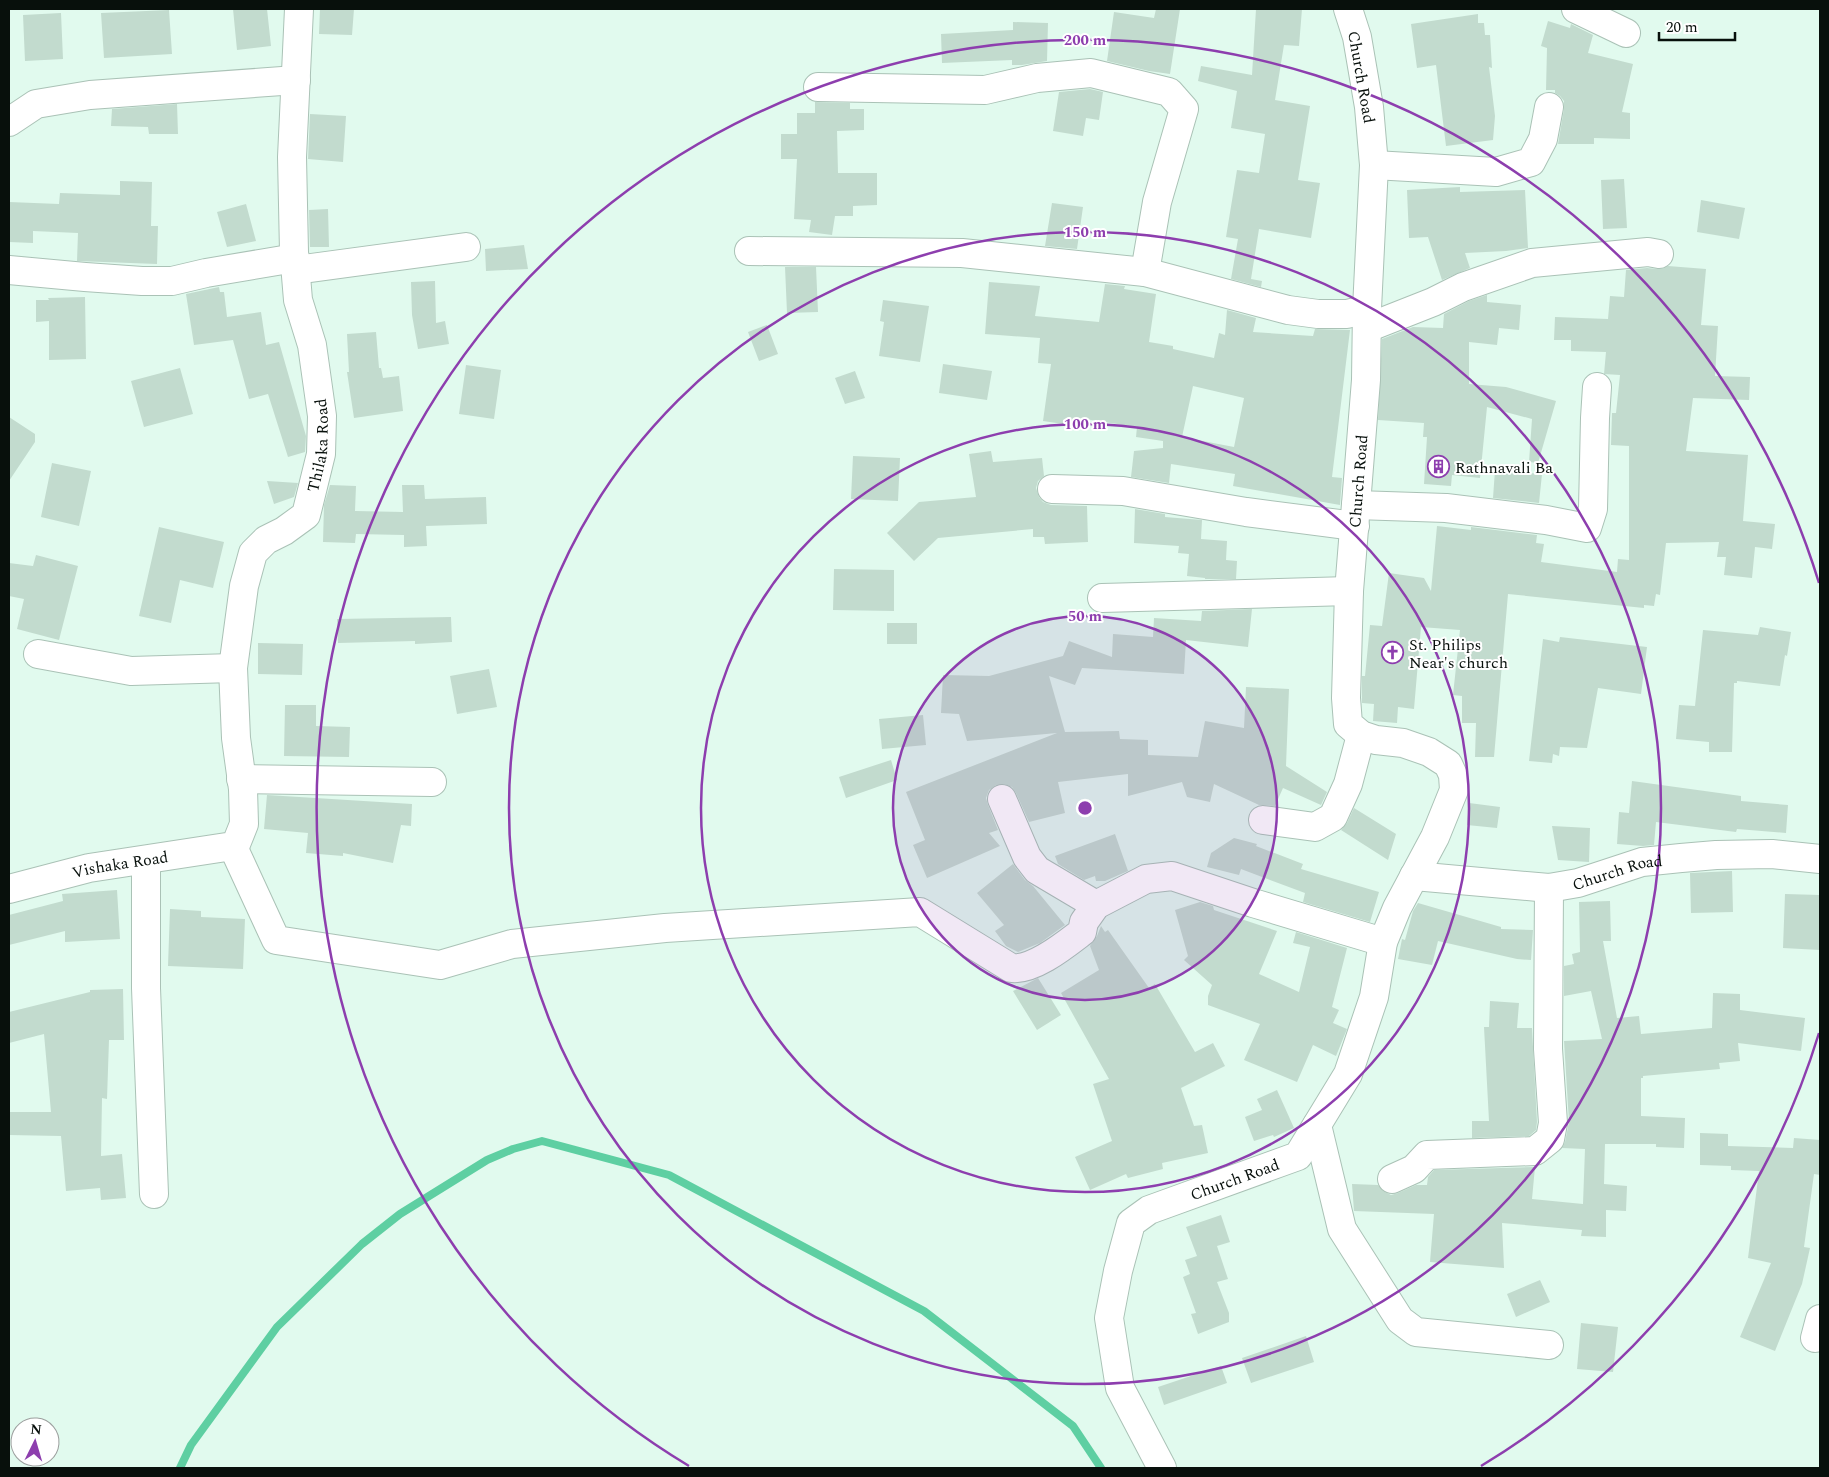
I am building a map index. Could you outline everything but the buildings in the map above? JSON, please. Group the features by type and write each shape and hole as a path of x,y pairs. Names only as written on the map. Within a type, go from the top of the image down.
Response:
{"street":[{"name":"Thilaka Road","path":"233,848 244,824 236,738 233,668 244,586 253,554 266,540 284,531 306,515 321,454 322,416 312,345 298,300 295,264 292,157 299,9"},
{"name":"Church Road","path":"1162,1468 1120,1388 1108,1318 1131,1223 1149,1210 1298,1156 1348,1074 1374,997 1383,942 1397,908 1435,837 1454,790 1453,775 1448,764 1429,752 1402,743 1376,740 1361,735 1348,724 1346,698 1349,591 1366,380 1374,165 1369,107 1357,37 1348,9"},
{"path":"1576,9 1626,32"},
{"path":"818,87 985,90 1037,78 1091,73 1169,92 1184,108 1157,202 1145,272"},
{"path":"9,122 36,104 90,95 296,80"},
{"path":"1374,165 1496,172 1530,162 1543,139 1549,107"},
{"path":"9,270 142,282 172,282 206,273 466,247"},
{"path":"749,250 962,252 1145,272 1288,310 1318,314 1347,314 1367,319 1434,302 1463,286 1532,263 1648,252 1659,254"},
{"path":"1052,489 1123,490 1246,512 1355,515 1446,508 1546,520 1587,528 1594,509 1597,387"},
{"path":"1102,598 1349,591"},
{"path":"38,654 131,671 233,668"},
{"path":"1263,820 1315,827 1333,817 1348,784 1361,735"},
{"path":"241,779 432,782"},
{"path":"1002,799 1027,857 1037,870 1096,905"},
{"path":"233,848 276,940 440,965 512,944 665,928 920,912 1011,968 1019,969 1053,954 1082,932 1084,922 1096,905 1146,879 1172,876 1253,903 1383,942"},
{"name":"Vishaka Road","path":"9,889 89,868 233,848"},
{"name":"Church Road","path":"1414,876 1549,888 1578,883 1642,862 1716,855 1772,854 1820,858"},
{"path":"146,860 146,988 154,1194"},
{"path":"1392,1179 1414,1169 1427,1155 1535,1151 1550,1140 1553,1123 1548,1049 1549,888"},
{"path":"1317,1126 1342,1229 1400,1320 1416,1332 1549,1344"}],"waterway":[{"path":"180,1468 191,1445 277,1327 362,1244 400,1214 487,1160 513,1149 542,1141 669,1175 924,1311 1073,1426 1101,1468"}],"place":[{"name":"Rathnavali Ba","path":"1439,467"},
{"name":"St. Philips Near's church","path":"1393,653"}]}
